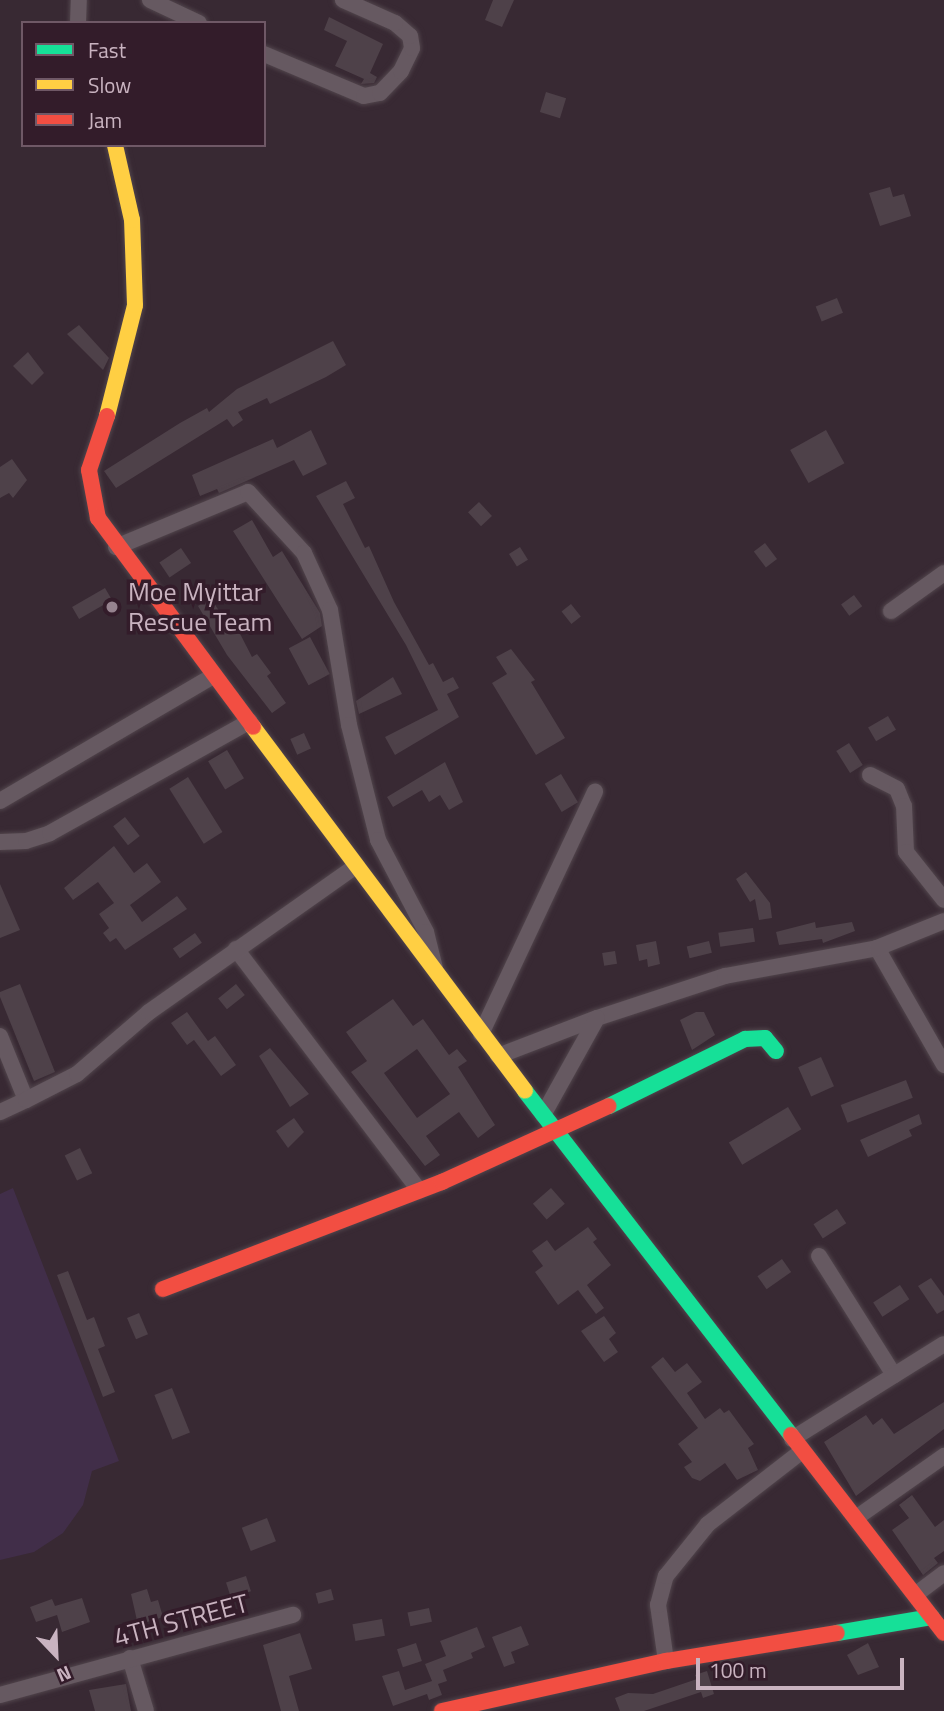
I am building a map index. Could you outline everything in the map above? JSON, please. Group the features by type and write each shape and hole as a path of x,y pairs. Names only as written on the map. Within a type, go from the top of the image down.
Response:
{"street":[{"path":"78,21 79,0"},
{"path":"150,0 195,21"},
{"path":"266,55 364,96 380,93 401,71 412,48 410,36 396,23 343,0"},
{"path":"115,147 132,220 135,305 117,388 89,470 99,518 116,547 250,721 481,1034 944,1633"},
{"path":"116,547 248,492 304,553 330,610 349,725 378,840 426,932 436,973"},
{"path":"891,611 944,573"},
{"path":"0,800 213,676"},
{"path":"0,842 26,841 50,833 250,721"},
{"path":"870,775 897,789 904,806 906,852 944,900"},
{"path":"481,1034 596,792"},
{"path":"0,1112 77,1074 149,1013 356,866"},
{"path":"498,1056 597,1018 725,976 877,948 944,921"},
{"path":"877,948 944,1065"},
{"path":"236,949 419,1191"},
{"path":"543,1115 597,1018"},
{"path":"0,1036 26,1100"},
{"path":"163,1289 419,1191 557,1132 745,1039 765,1038 776,1051"},
{"path":"819,1256 894,1376"},
{"path":"666,1661 658,1605 666,1576 708,1524 797,1445 944,1344"},
{"path":"856,1518 944,1456"},
{"path":"915,1595 944,1573"},
{"name":"4TH STREET","path":"0,1695 293,1615"},
{"path":"442,1711 666,1661 932,1617"},
{"path":"130,1658 146,1711"}],"shaded area":[{"path":"13,1188 119,1461 92,1471 83,1505 63,1533 34,1552 0,1560 0,1194"}],"building":[{"path":"493,0 514,0 502,27 485,20"},
{"path":"329,17 383,44 370,73 377,77 374,83 361,84 364,79 335,66 347,41 324,30"},
{"path":"546,92 566,98 560,118 540,112"},
{"path":"890,187 893,197 904,194 911,216 880,226 869,193"},
{"path":"837,298 843,313 822,321 816,307"},
{"path":"79,325 109,358 103,370 67,334"},
{"path":"333,341 346,365 326,377 270,404 267,398 238,412 243,420 233,427 227,419 116,488 104,471 180,423 207,408 209,412 237,389"},
{"path":"28,352 44,373 32,385 13,366"},
{"path":"311,430 327,464 303,476 294,460 219,493 217,489 200,496 192,475 273,439 277,448"},
{"path":"826,430 844,463 809,483 790,450"},
{"path":"12,459 27,480 13,498 9,493 0,498 0,467"},
{"path":"346,481 355,498 343,504 365,548 369,546 394,602 429,665 433,663 443,682 453,677 459,688 447,694 459,717 395,755 385,737 438,710 406,645 316,496"},
{"path":"479,502 492,516 481,526 468,512"},
{"path":"252,520 273,557 282,551 320,613 322,626 302,639 233,531"},
{"path":"765,543 777,559 766,567 754,551"},
{"path":"520,547 528,560 517,567 509,554"},
{"path":"181,548 191,563 170,577 159,563"},
{"path":"105,588 112,600 79,619 72,607"},
{"path":"854,595 862,606 849,616 841,604"},
{"path":"210,597 231,629 236,626 252,657 257,654 271,673 267,676 286,703 272,713 227,655 198,606"},
{"path":"571,604 581,617 571,624 562,611"},
{"path":"310,637 330,674 309,685 289,648"},
{"path":"511,649 535,680 531,682 565,738 536,755 492,683 507,674 496,657"},
{"path":"393,677 402,694 359,714 356,701"},
{"path":"888,716 896,730 876,741 868,728"},
{"path":"304,733 311,749 297,755 290,739"},
{"path":"849,743 863,765 850,773 836,751"},
{"path":"227,750 244,778 225,790 208,761"},
{"path":"445,762 463,802 449,810 440,795 429,802 422,790 393,807 387,797"},
{"path":"561,774 578,802 562,812 545,784"},
{"path":"188,777 222,832 204,844 169,789"},
{"path":"125,817 140,836 128,845 113,826"},
{"path":"114,846 134,873 147,863 161,882 130,905 142,922 177,896 187,909 125,950 116,938 110,942 103,933 109,928 99,914 114,903 98,882 73,900 64,888"},
{"path":"746,872 770,903 772,918 759,920 755,899 750,902 736,879"},
{"path":"0,884 20,930 0,938"},
{"path":"815,922 816,928 852,922 855,931 823,943 822,939 779,945 776,932"},
{"path":"753,928 755,942 720,947 718,933"},
{"path":"195,933 202,943 180,958 173,948"},
{"path":"656,941 660,964 648,967 647,959 639,961 636,945"},
{"path":"709,941 712,953 690,958 687,947"},
{"path":"615,951 617,964 604,966 602,953"},
{"path":"20,984 55,1072 34,1081 0,997 0,992"},
{"path":"236,984 245,995 227,1009 218,998"},
{"path":"393,999 413,1026 423,1019 449,1055 457,1049 467,1061 458,1067 495,1125 478,1138 459,1112 426,1136 440,1155 425,1166 351,1072 367,1061 346,1032","holes":["417,1049 450,1094 417,1118 384,1073"]},
{"path":"187,1012 208,1041 215,1036 236,1065 221,1076 194,1040 187,1045 171,1023"},
{"path":"696,1012 704,1012 715,1035 692,1050 680,1020"},
{"path":"270,1048 309,1094 290,1107 259,1056"},
{"path":"821,1057 834,1086 811,1096 798,1067"},
{"path":"906,1080 913,1098 847,1123 841,1105"},
{"path":"788,1107 801,1129 742,1165 729,1143"},
{"path":"919,1114 922,1124 909,1130 912,1136 868,1157 860,1140"},
{"path":"294,1118 304,1132 288,1148 276,1131"},
{"path":"80,1148 92,1173 77,1181 65,1155"},
{"path":"551,1188 565,1204 547,1220 533,1204"},
{"path":"837,1209 846,1223 823,1239 814,1224"},
{"path":"588,1227 597,1239 593,1242 611,1265 587,1285 604,1308 596,1314 578,1290 558,1305 535,1272 543,1266 532,1251 547,1240 555,1251"},
{"path":"782,1259 791,1272 767,1289 757,1276"},
{"path":"68,1271 87,1320 94,1317 105,1346 98,1349 115,1392 103,1397 57,1275"},
{"path":"931,1278 944,1296 944,1310 937,1314 918,1286"},
{"path":"900,1285 909,1299 882,1317 873,1302"},
{"path":"139,1313 148,1334 136,1339 127,1318"},
{"path":"604,1316 616,1333 609,1339 618,1352 604,1362 581,1331"},
{"path":"663,1357 675,1372 687,1363 702,1382 687,1393 705,1419 720,1408 724,1413 729,1410 754,1444 748,1448 758,1470 737,1480 725,1463 700,1481 692,1478 684,1467 692,1462 678,1444 698,1428 651,1367"},
{"path":"172,1388 190,1433 172,1440 154,1395"},
{"path":"944,1402 944,1429 856,1496 824,1442 866,1415 873,1425 882,1418 894,1434"},
{"path":"912,1495 935,1527 944,1520 944,1551 934,1558 938,1563 923,1575 892,1530 909,1518 899,1505"},
{"path":"267,1518 276,1541 251,1551 242,1528"},
{"path":"246,1576 251,1591 231,1598 226,1582"},
{"path":"147,1589 151,1602 158,1600 163,1617 138,1625 131,1594"},
{"path":"331,1589 334,1600 318,1604 316,1593"},
{"path":"82,1598 90,1622 62,1632 57,1615 36,1622 30,1607 52,1599 55,1606"},
{"path":"429,1608 432,1622 410,1626 407,1613"},
{"path":"382,1619 385,1636 355,1641 352,1624"},
{"path":"521,1626 529,1645 511,1652 515,1663 504,1667 492,1637"},
{"path":"477,1627 485,1647 471,1653 473,1658 443,1670 447,1681 438,1684 442,1695 429,1700 427,1694 393,1706 382,1676 399,1671 405,1690 432,1681 425,1664 446,1656 440,1641"},
{"path":"300,1633 312,1669 289,1676 299,1711 281,1711 263,1645"},
{"path":"416,1643 422,1661 403,1667 397,1649"},
{"path":"868,1643 879,1667 858,1675 847,1655"},
{"path":"707,1671 714,1694 703,1698 701,1692 644,1711 620,1711 615,1698 628,1693 653,1694 697,1679 695,1675"},
{"path":"126,1684 131,1711 95,1711 89,1690"}],"traffic: fast":[{"path":"609,1106 745,1039 765,1038 776,1051"},
{"path":"525,1091 791,1435"},
{"path":"837,1633 932,1617"}],"traffic: slow":[{"path":"107,416 135,305 132,220 115,147"},
{"path":"253,727 525,1091"}],"traffic: jam":[{"path":"107,416 89,470 98,518 253,727"},
{"path":"163,1289 442,1182 609,1106"},
{"path":"791,1435 944,1633"},
{"path":"442,1711 666,1661 837,1633"}],"place":[{"name":"Moe Myittar Rescue Team","path":"112,607"}]}
